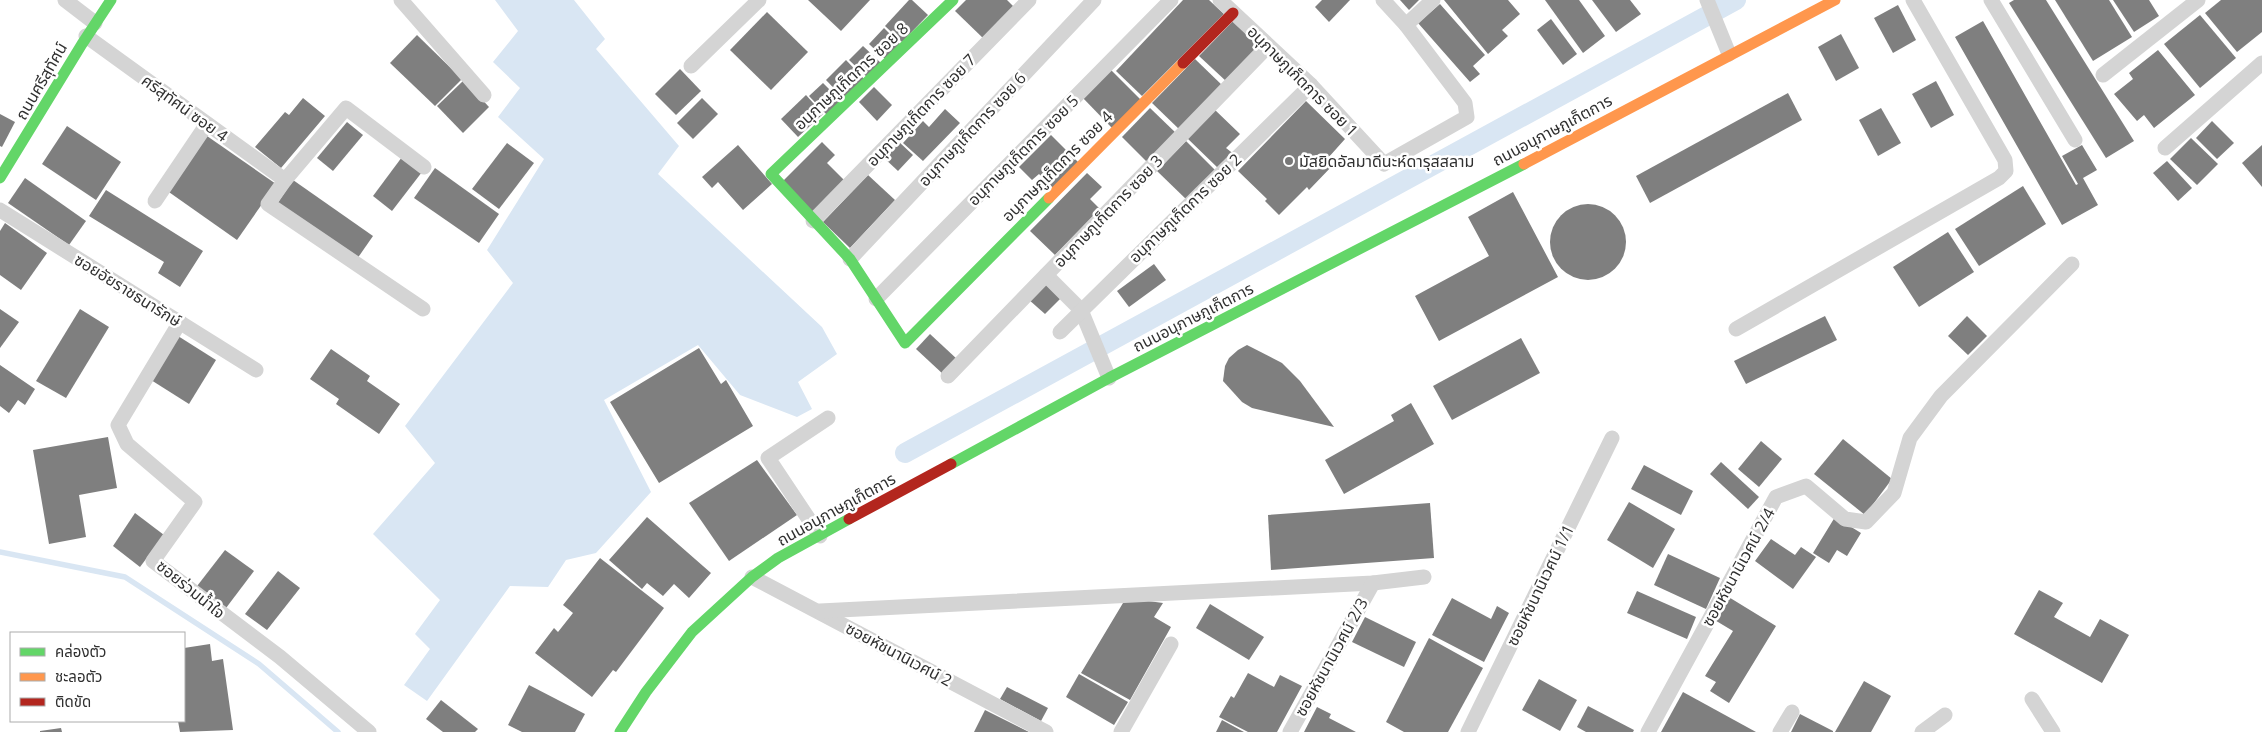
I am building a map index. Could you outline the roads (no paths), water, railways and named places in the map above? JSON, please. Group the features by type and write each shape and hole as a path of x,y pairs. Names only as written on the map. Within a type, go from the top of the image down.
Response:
{"street":[{"path":"65,0 95,22"},
{"name":"ถนนศรีสุทัศน์","path":"0,178 24,143 86,36 111,0"},
{"path":"401,0 484,95"},
{"path":"691,66 759,0"},
{"name":"อนุภาษภูเก็ตการ ซอย 8","path":"814,221 771,174 953,0"},
{"name":"อนุภาษภูเก็ตการ ซอย 7","path":"814,221 1029,0"},
{"name":"อนุภาษภูเก็ตการ ซอย 6","path":"850,259 1094,0"},
{"name":"อนุภาษภูเก็ตการ ซอย 5","path":"876,299 1171,0"},
{"name":"อนุภาษภูเก็ตการ ซอย 1","path":"1220,0 1311,85 1384,164 1467,117 1465,103 1406,25"},
{"path":"1383,0 1406,25 1433,0"},
{"path":"1707,0 1729,54"},
{"name":"ถนนอนุภาษภูเก็ตการ","path":"620,732 646,692 692,632 752,577 778,558 1110,378 1428,215 1729,54 1835,0"},
{"path":"1736,328 1999,178 2006,172 2005,160 1913,0"},
{"path":"1991,0 2075,140"},
{"path":"2103,76 2198,0"},
{"name":"อนุภาษภูเก็ตการ ซอย 4","path":"876,299 905,343 1233,12"},
{"name":"ศรีสุทัศน์ ซอย 4","path":"86,36 285,180"},
{"name":"อนุภาษภูเก็ตการ ซอย 3","path":"948,376 1268,46"},
{"path":"2165,148 2262,63"},
{"name":"อนุภาษภูเก็ตการ ซอย 2","path":"1060,332 1311,85"},
{"path":"422,309 268,204 285,180 346,108 424,167"},
{"path":"155,200 207,124"},
{"name":"ซอยอัยราชธนารักษ์","path":"0,210 256,370"},
{"path":"814,221 850,259 876,299"},
{"name":"ซอยหัชนานิเวศน์ 2/4","path":"1648,732 1776,497 1806,486 1845,519 1866,522 1894,493 1910,438 1941,396 2072,264"},
{"path":"1046,275 1081,310 1110,378"},
{"name":"ซอยร่วมน้ำใจ","path":"180,322 118,425 127,444 195,502 153,561 280,657 369,732"},
{"path":"820,536 768,458 828,418"},
{"name":"ซอยหัชนานิเวศน์ 1/1","path":"1468,732 1612,438"},
{"name":"ซอยหัชนานิเวศน์ 2","path":"752,577 820,611 1046,732"},
{"path":"820,611 1373,583 1424,578"},
{"name":"ซอยหัชนานิเวศน์ 2/3","path":"1290,732 1373,583"},
{"path":"1122,732 1171,644"},
{"path":"2032,699 2053,732"},
{"path":"1780,732 1792,712"},
{"path":"1922,732 1945,715"}],"waterway":[{"path":"905,453 1736,0"},
{"path":"0,552 125,577 259,664 338,732"}],"place":[{"name":"มัสยิดอัลมาดีนะห์ดารุสสลาม","path":"1289,161"}]}
